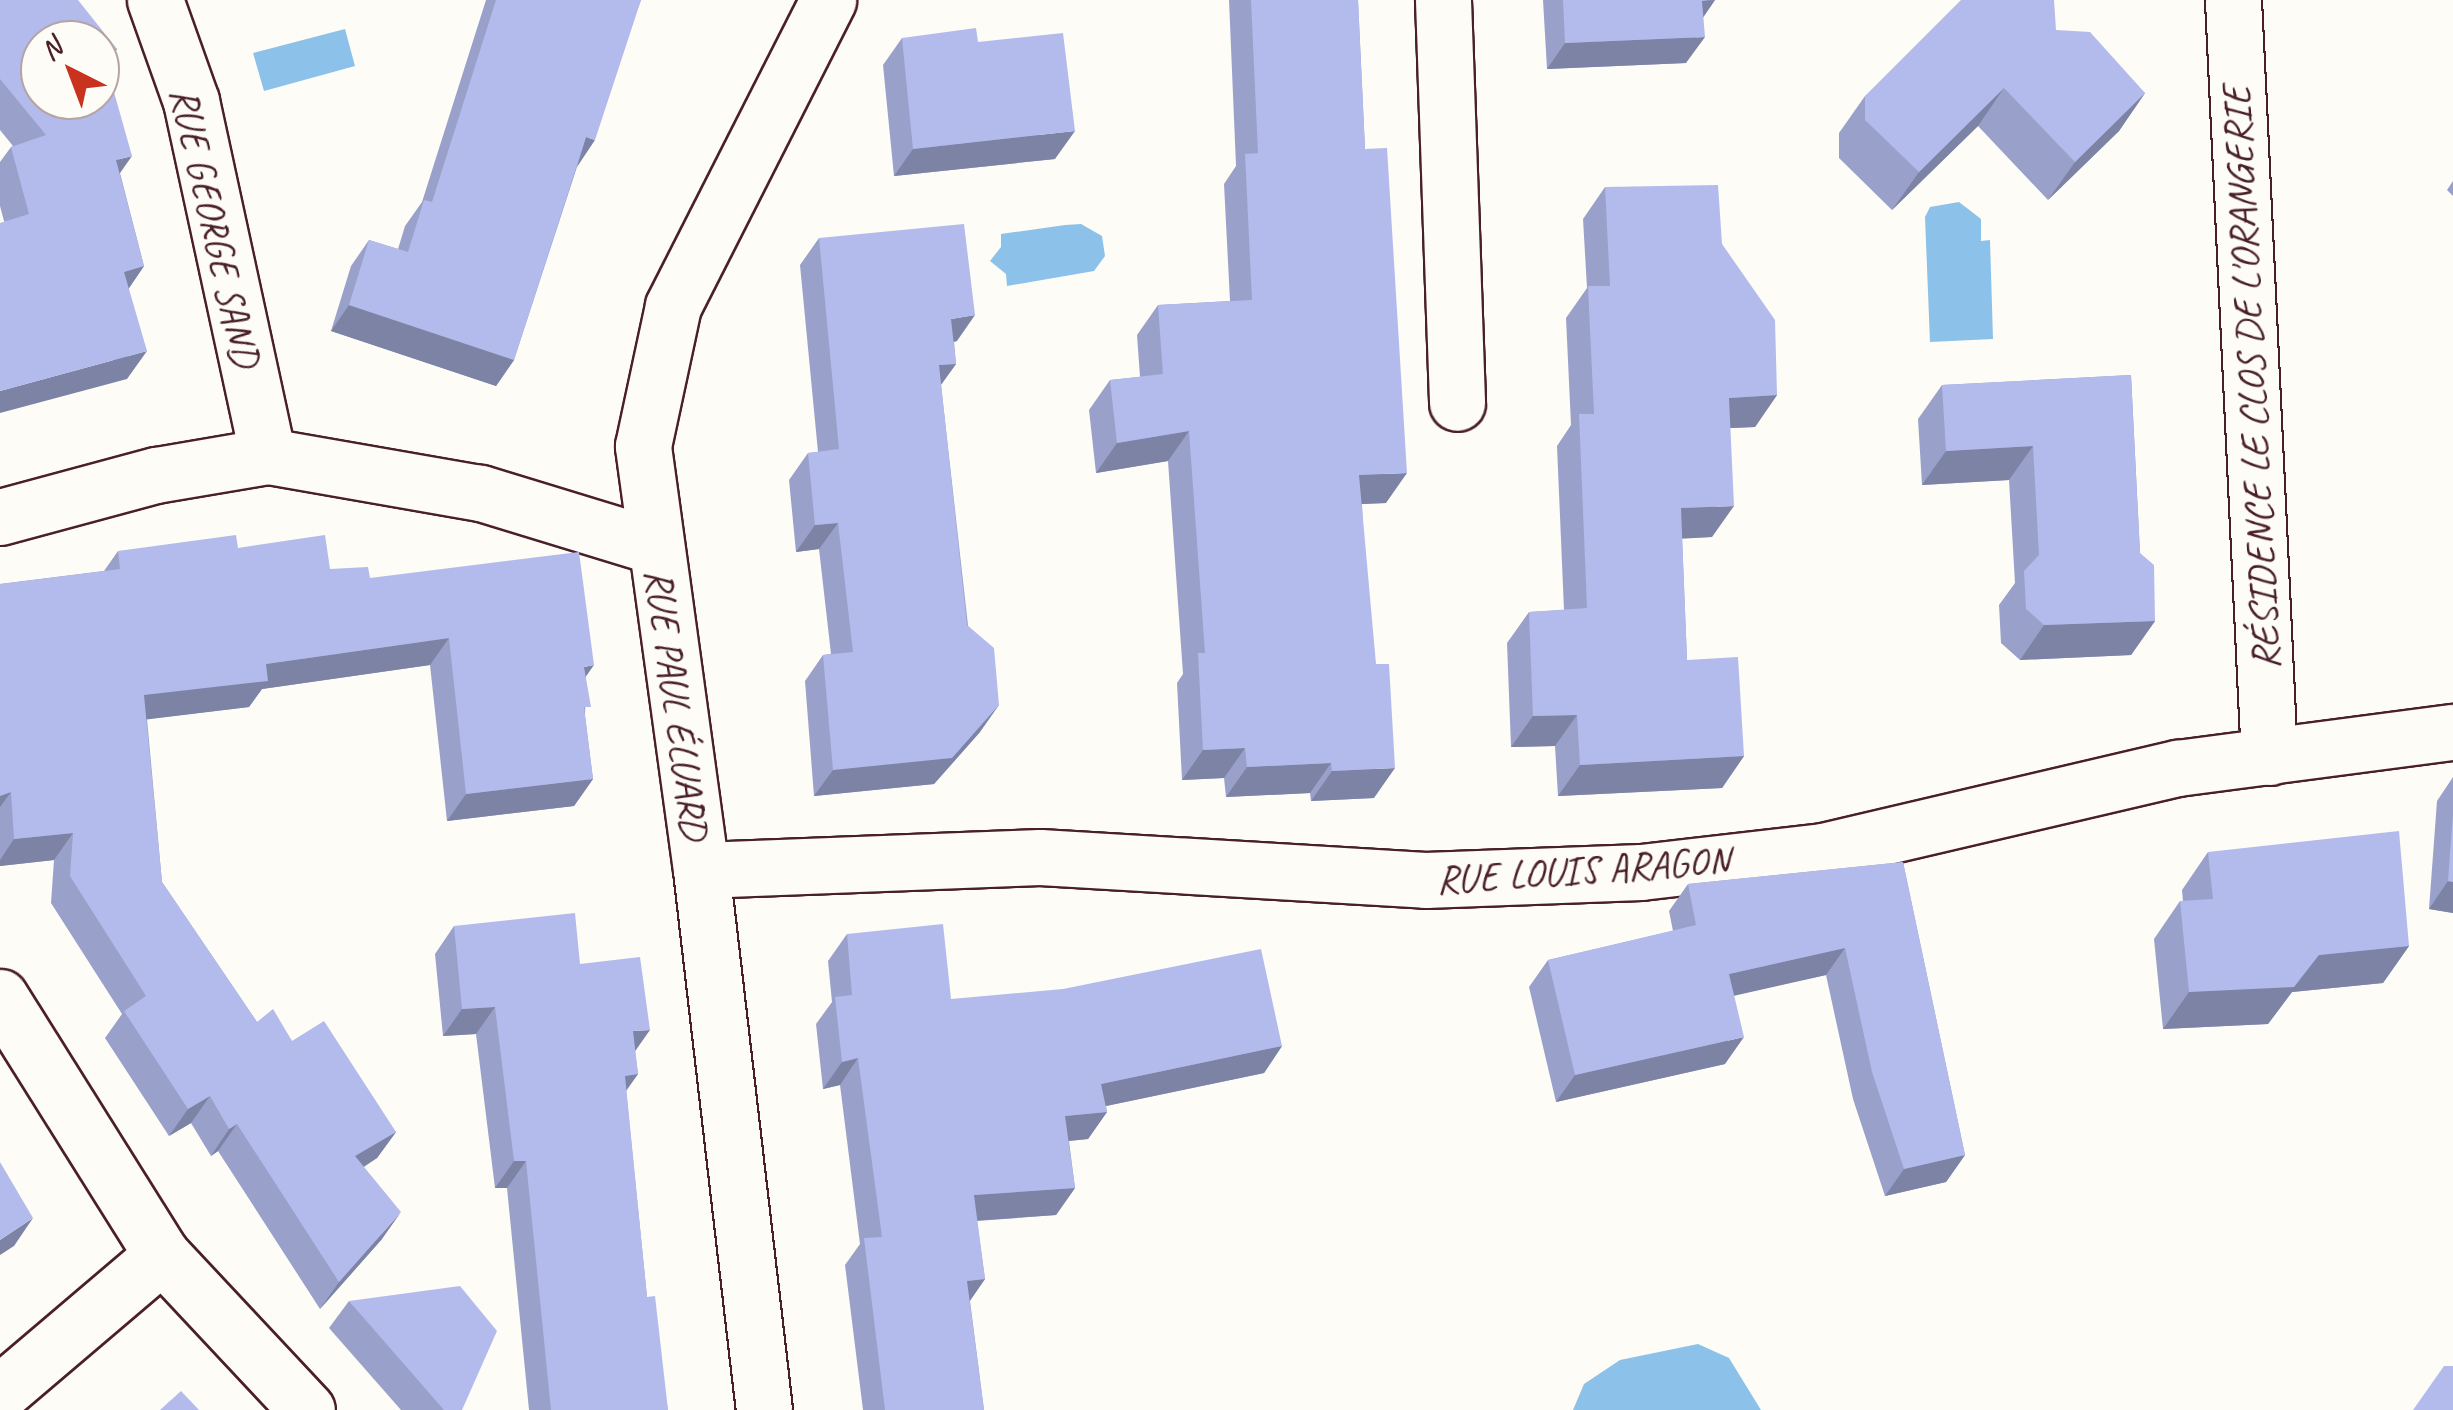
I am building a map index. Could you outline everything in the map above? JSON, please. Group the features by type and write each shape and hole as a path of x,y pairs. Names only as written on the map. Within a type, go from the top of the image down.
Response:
{"street":[{"name":"RUE GEORGE SAND","path":"155,0 191,101 268,456"},
{"path":"654,546 643,446 674,306 828,0"},
{"path":"1443,0 1458,403"},
{"name":"RÉSIDENCE LE CLOS DE L'ORANGERIE","path":"2232,0 2269,757"},
{"name":"RUE PAUL ÉLUARD","path":"0,517 156,475 268,456 481,493 654,546 702,870 764,1410"},
{"name":"RUE LOUIS ARAGON","path":"702,870 1040,857 1425,880 1641,872 1823,851 2178,768 2453,732"},
{"path":"0,997 162,1255 308,1410"},
{"path":"0,1393 162,1255"}],"water":[{"path":"345,29 355,66 264,91 253,53"},
{"path":"1959,202 1981,219 1981,241 1990,240 1993,339 1930,342 1925,217 1930,207"},
{"path":"1081,224 1102,236 1105,256 1094,271 1007,286 1006,274 990,261 1001,247 1001,234"},
{"path":"1698,1344 1729,1358 1761,1410 1573,1410 1584,1384 1620,1360"}],"building":[{"path":"0,0 78,0 94,20 20,20 20,103 0,79"},
{"path":"496,0 641,0 595,140 586,137 514,360 349,305 369,240 408,252 424,200 432,202"},
{"path":"1251,0 1358,0 1365,149 1387,148 1407,473 1359,475 1376,664 1389,664 1395,768 1332,771 1331,763 1247,767 1245,748 1203,750 1198,653 1205,653 1189,431 1117,443 1110,380 1163,374 1158,305 1252,300 1245,154 1258,153"},
{"path":"1563,0 1708,0 1702,1 1705,37 1565,43"},
{"path":"1961,0 2054,0 2056,30 2090,32 2145,93 2075,162 2004,88 1919,172 1865,120 1865,96"},
{"path":"976,28 978,42 1063,33 1075,131 913,149 902,38"},
{"path":"120,113 132,156 116,160 144,266 124,272 147,351 0,391 0,223 29,214 11,147 46,135 34,120 120,120"},
{"path":"1718,185 1722,244 1775,320 1777,395 1729,398 1734,506 1681,508 1687,660 1738,657 1744,756 1580,765 1577,715 1533,716 1529,612 1587,608 1579,414 1594,414 1588,286 1610,286 1605,187"},
{"path":"964,224 975,315 951,319 956,364 939,365 967,625 994,648 999,705 952,758 833,770 823,655 853,652 838,523 815,525 808,453 839,449 819,238"},
{"path":"2131,375 2140,553 2154,565 2155,621 2044,625 2026,609 2024,571 2039,555 2033,446 1946,451 1942,385"},
{"path":"236,535 238,548 325,535 330,569 368,567 370,578 579,552 594,665 584,667 591,707 584,707 593,779 466,794 449,638 266,664 268,681 144,695 162,882 257,1022 273,1009 292,1041 324,1021 396,1132 355,1156 401,1212 339,1282 237,1124 229,1129 210,1096 188,1109 124,1011 146,996 70,876 73,833 14,839 11,792 0,796 0,584 120,569 118,551"},
{"path":"2453,814 2453,882 2448,881"},
{"path":"2399,831 2409,946 2319,955 2294,987 2189,992 2180,901 2213,899 2208,852"},
{"path":"1903,862 1965,1155 1904,1169 1872,1072 1845,948 1729,974 1744,1037 1575,1075 1548,960 1696,925 1688,884"},
{"path":"575,913 580,964 640,957 650,1030 633,1031 638,1074 625,1076 647,1297 655,1296 668,1410 551,1410 526,1161 514,1161 495,1007 462,1009 454,926"},
{"path":"943,924 951,999 1063,989 1261,949 1282,1046 1101,1084 1107,1112 1065,1116 1075,1188 974,1195 985,1279 967,1281 984,1410 885,1410 864,1238 882,1237 858,1058 842,1062 835,997 852,995 847,934"},
{"path":"0,1162 33,1218 0,1240"},
{"path":"460,1286 497,1331 462,1410 444,1410 349,1301"},
{"path":"2444,1366 2453,1366 2453,1410 2413,1410"},
{"path":"181,1391 199,1410 160,1410"}]}
